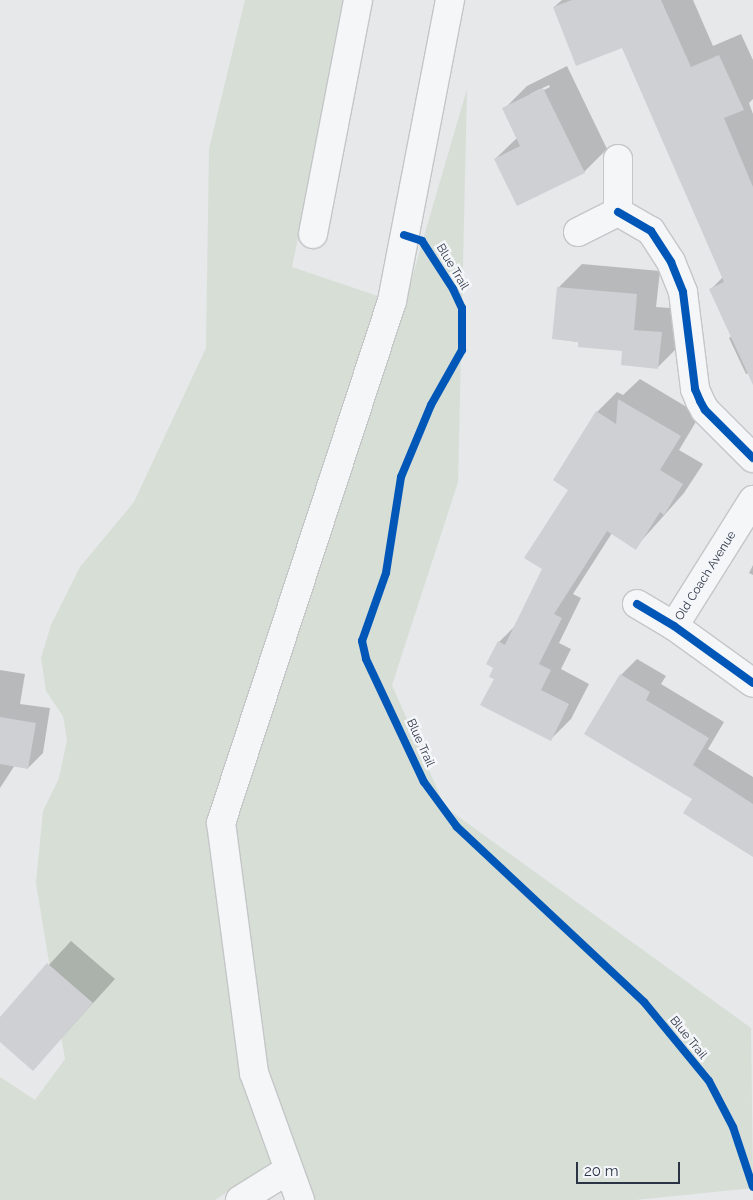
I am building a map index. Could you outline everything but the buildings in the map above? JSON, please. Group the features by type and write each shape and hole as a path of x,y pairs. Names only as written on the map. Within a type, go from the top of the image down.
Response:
{"street":[{"path":"312,234 358,0"},
{"path":"300,1200 254,1073 221,823 392,301 450,0"},
{"path":"618,159 618,212"},
{"path":"578,232 618,212"},
{"path":"618,212 651,231 671,262 683,292 695,390 705,410 753,458"},
{"name":"Old Coach Avenue","path":"674,626 753,500"},
{"name":"Old Coach Avenue","path":"637,604 674,626 753,683"},
{"path":"240,1200 288,1170"}],"shaded area":[{"path":"245,0 348,0 292,267 404,305 467,89 458,482 392,685 445,807 751,1028 753,1188 635,1200 300,1200 282,1155 215,1200 0,1200 0,1077 35,1100 65,1059 36,883 43,811 59,778 67,740 63,716 46,691 41,658 51,625 80,567 134,502 206,348 209,149"}],"cycle path":[{"path":"618,212 651,231 671,262 683,292 695,389 700,401 705,410 753,458"},
{"name":"Blue Trail","path":"404,235 422,241 453,289 462,308 462,350 431,405 401,477 386,573 362,641 366,659 424,782 457,827 644,1002 709,1081 733,1127 753,1187"},
{"path":"637,604 674,626 753,683"}]}
